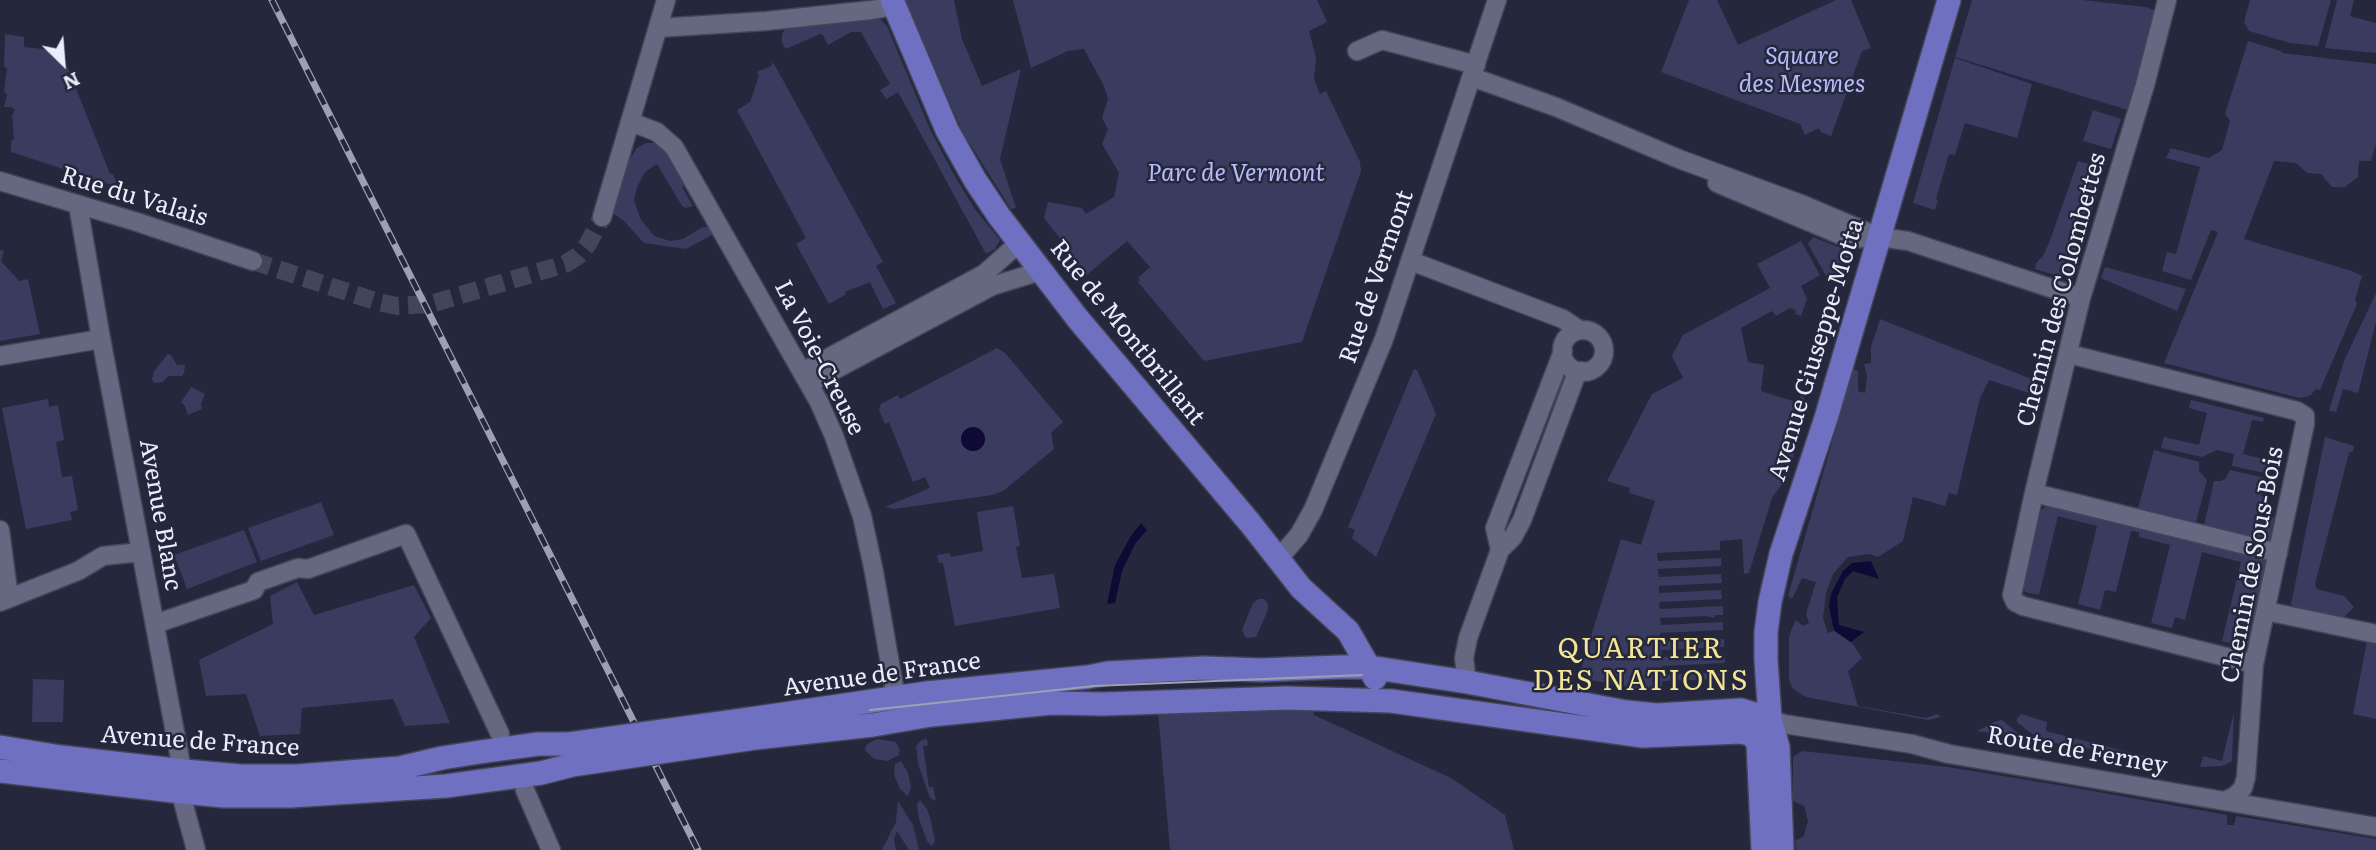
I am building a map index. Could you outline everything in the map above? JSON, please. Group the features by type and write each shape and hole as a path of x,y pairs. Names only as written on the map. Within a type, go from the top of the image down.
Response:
{"main road":[{"name":"Avenue Giuseppe-Motta","path":"1782,850 1778,747 1770,719 1766,632 1776,573 1826,418 1948,0"},
{"name":"Rue de Montbrillant","path":"893,3 947,130 975,180 1019,243 1301,588 1348,631 1391,701"},
{"name":"Avenue de France","path":"0,772 182,781 367,772 538,744 570,754 752,729 895,698 1108,673 1218,667 1261,670 1368,667 1467,682 1626,712 1657,715 1741,710 1770,719"},
{"path":"895,698 900,721"},
{"name":"Avenue de France","path":"752,729 900,721 968,711 1070,702 1103,704 1287,698 1391,701 1643,736 1748,733 1758,743"},
{"path":"1763,850 1758,743 1770,719"},
{"name":"Avenue de France","path":"0,747 90,761 182,781 210,791 290,796 446,786 541,773 570,754"}],"street":[{"path":"602,217 666,0"},
{"name":"Rue de Vermont","path":"1279,558 1300,534 1313,510 1384,339 1497,0"},
{"path":"658,28 766,22 872,10 893,3"},
{"name":"Chemin des Colombettes","path":"2165,4 2127,145 2081,298 2012,595 2015,603 2023,606 2254,664"},
{"path":"1357,51 1381,40 1474,71 1679,159 1801,204 1879,237 1908,241 2081,298"},
{"name":"La Voie-Creuse","path":"631,122 657,132 674,147 807,377 834,436 862,516 895,698"},
{"name":"Rue du Valais","path":"0,181 137,222 253,261"},
{"name":"Avenue Blanc","path":"78,205 195,841"},
{"path":"980,284 1019,243"},
{"path":"1411,261 1563,318 1580,330 1595,333 1605,349 1598,366 1593,370 1581,372 1570,367 1563,351"},
{"path":"807,377 980,284 1041,271"},
{"path":"1500,550 1495,528 1569,335 1580,330"},
{"path":"0,356 101,339"},
{"name":"Chemin de Sous-Bois","path":"2068,354 2305,415 2254,664 2246,778 2243,788 2227,800"},
{"path":"1467,682 1464,658 1468,638 1500,550 1513,537 1522,520 1575,378 1581,372"},
{"path":"2034,493 2278,553"},
{"path":"0,530 5,600 78,571 92,560 103,556 141,552"},
{"path":"155,624 254,590 258,582 298,568 308,569 406,534 500,734"},
{"path":"2266,611 2376,634"},
{"name":"Route de Ferney","path":"1770,719 1784,724 1912,744 1949,754 2376,827"},
{"path":"525,790 551,850"},
{"name":"Avenue Blanc","path":"195,841 198,813 210,791"}],"green space":[{"path":"905,0 954,0 962,39 982,86 1021,69 1000,159 1016,208 1011,209 963,133"},
{"name":"Parc de Vermont","path":"1013,0 1317,0 1327,22 1309,31 1316,58 1314,79 1320,94 1326,91 1360,162 1361,171 1302,342 1204,361 1138,282 1138,278 1150,267 1127,241 1083,278 1068,249 1044,218 1048,202 1082,208 1086,214 1114,197 1119,173 1102,144 1108,129 1102,118 1108,99 1084,49 1068,51 1031,68"},
{"name":"Square des Mesmes","path":"1689,0 1717,0 1738,45 1836,0 1851,0 1871,48 1862,51 1831,136 1821,132 1819,128 1805,135 1800,124 1661,72"},
{"path":"1972,0 2082,0 2146,7 2156,11 2131,111 1955,57"},
{"path":"2250,0 2331,0 2318,46 2290,43 2249,31 2244,22"},
{"path":"2337,0 2354,0 2350,16 2376,23 2376,53 2325,48"},
{"path":"880,19 887,26 930,129 953,173 974,208 1000,240 995,249 986,254 898,92 886,99 880,90 890,84 861,32 851,32 828,45 820,34 786,49 782,43 782,34 786,28"},
{"path":"5,34 24,37 24,47 61,51 110,174 113,174 118,187 11,152 11,141 14,139 12,115 15,110 4,107 7,94 4,92 7,68 4,67"},
{"path":"2248,41 2282,53 2376,64 2376,144 2371,161 2359,161 2358,177 2345,187 2332,187 2321,174 2307,173 2296,163 2274,161 2244,239 2362,276 2355,300 2357,304 2320,390 2316,389 2310,396 2299,398 2164,363 2218,232 2211,230 2191,280 2162,271 2167,252 2176,254 2200,167 2166,158 2171,148 2209,158 2222,150 2230,121 2225,114"},
{"path":"1955,58 2032,84 2017,138 1965,123 1955,155 1949,154 1935,210 1913,203"},
{"path":"773,62 883,262 876,266 896,303 883,309 870,282 845,292 845,295 829,304 796,244 806,238 737,110 750,102 759,76 757,72 771,66"},
{"path":"2093,110 2121,119 2111,149 2083,141"},
{"path":"646,143 655,143 666,150 686,185 682,187 693,206 682,206 657,164 645,172 637,187 634,200 640,218 654,236 670,241 683,239 701,228 710,226 714,234 686,249 644,243 613,213 629,160 637,148"},
{"path":"2078,161 2103,168 2077,269 2066,276 2058,276 2035,269 2036,263 2049,243"},
{"path":"1813,237 1848,251 1852,257 1851,268 1829,281 1808,244"},
{"path":"1801,241 1820,275 1801,286 1807,299 1801,316 1790,308 1776,316 1772,311 1741,328 1748,362 1764,365 1761,391 1799,403 1802,392 1808,408 1787,477 1772,498 1749,573 1744,574 1742,539 1720,541 1720,550 1657,553 1658,561 1721,558 1721,566 1658,569 1659,577 1721,574 1722,583 1659,586 1659,593 1721,590 1722,599 1660,602 1659,605 1660,609 1723,606 1723,615 1715,615 1714,618 1660,618 1661,625 1723,622 1723,630 1660,633 1660,638 1661,642 1724,639 1724,647 1661,650 1662,657 1724,654 1725,663 1662,666 1662,675 1724,672 1724,679 1662,681 1662,690 1653,691 1578,678 1621,539 1641,545 1655,501 1629,493 1630,488 1607,481 1652,394 1683,378 1672,356 1683,335 1770,288 1757,264"},
{"path":"0,250 4,251 1,261 19,281 28,279 40,334 0,341"},
{"path":"2105,267 2186,289 2177,311 2101,278"},
{"path":"2376,293 2376,322 2358,393 2343,389 2336,412 2329,411 2344,361"},
{"path":"1880,319 2044,384 2038,396 1989,380 1980,398 1957,495 1949,493 1945,506 1913,497 1903,541 1878,557 1870,554 1848,557 1833,574 1826,593 1823,618 1828,633 1834,631 1853,644 1862,658 1848,671 1858,706 1926,718 1937,714 1941,717 1928,720 1806,697 1792,688 1789,680 1791,630 1796,620 1803,626 1809,623 1806,614 1816,582 1802,578 1792,599 1788,596 1853,369 1858,371 1858,391 1865,393 1867,377 1864,364 1871,363 1871,347"},
{"path":"997,348 1005,353 1063,422 1051,433 1054,449 1003,491 992,495 894,509 885,507 930,488 925,477 913,482 889,422 885,424 879,410 881,404 898,395 900,399"},
{"path":"168,354 177,365 185,365 184,373 182,376 168,376 163,382 155,383 152,380 154,371"},
{"path":"1414,369 1417,370 1436,414 1376,557 1352,538 1355,530 1348,527"},
{"path":"191,387 205,394 202,409 188,415 181,402"},
{"path":"48,399 49,407 58,405 64,440 56,442 62,477 72,476 78,510 70,512 72,520 26,529 2,408"},
{"path":"2191,400 2264,418 2263,422 2252,420 2243,454 2268,460 2265,473 2232,466 2234,454 2217,450 2202,457 2161,448 2164,437 2199,445 2207,413 2189,408"},
{"path":"2325,437 2354,446 2349,453 2315,584 2317,589 2344,596 2354,607 2341,620 2294,611 2291,604"},
{"path":"2154,450 2199,462 2199,471 2207,480 2196,522 2138,508"},
{"path":"2230,470 2265,478 2261,496 2268,498 2263,515 2274,518 2269,544 2203,530 2214,481 2226,478"},
{"path":"321,502 334,535 261,561 248,528"},
{"path":"2050,504 2259,555 2266,561 2249,645 2246,647 2222,641 2241,562 2202,552 2185,620 2175,617 2172,628 2151,623 2170,545 2139,537 2139,532 2131,531 2116,592 2105,590 2100,610 2078,604 2097,526 2058,516 2039,595 2025,592 2023,586 2041,510"},
{"path":"1013,506 1020,546 1016,547 1022,578 1054,574 1060,608 955,626 943,563 939,563 937,555 950,553 951,557 983,551 977,512"},
{"path":"244,530 257,562 187,589 174,555"},
{"path":"297,582 314,615 414,585 431,618 414,637 450,723 405,726 393,699 302,708 300,734 260,736 246,694 206,696 199,660 273,624 270,596"},
{"path":"1264,599 1268,610 1256,637 1246,638 1242,630 1253,603"},
{"path":"2368,636 2376,638 2376,719 2353,714"},
{"path":"33,679 64,680 63,722 32,722"},
{"path":"1313,709 1314,715 1451,778 1505,815 1514,850 1170,850 1158,712"},
{"path":"2234,712 2232,761 2222,766 2200,767 2203,756 2222,761"},
{"path":"2021,714 2047,722 2046,731 2156,759 2041,741 2018,723 2016,720"},
{"path":"2002,720 2020,735 2019,737 1977,731 1994,722"},
{"path":"877,739 896,742 899,755 887,761 874,759 865,750 867,744"},
{"path":"927,739 928,745 923,746 929,787 933,787 936,801 930,798 918,764 916,746 921,740"},
{"path":"1802,751 1948,767 2070,787 2227,815 2227,825 2234,825 2236,816 2376,839 2376,850 1796,850 1795,841 1804,836 1808,821 1804,806 1793,801 1793,757"},
{"path":"901,761 908,773 911,787 908,796 900,789 894,775 895,764"},
{"path":"920,800 931,821 935,841 932,846 927,841 919,819 917,804"},
{"path":"898,801 913,825 919,850 909,850 897,831 894,839 896,850 882,850 896,822"}],"shaded area":[{"path":"973,427 981,431 985,439 981,447 973,451 965,447 961,439 965,431"},
{"path":"1141,523 1147,530 1135,544 1122,571 1115,603 1107,604 1115,565"},
{"path":"1871,561 1879,579 1853,571 1845,579 1837,597 1839,625 1864,632 1851,642 1835,631 1829,606 1831,594 1843,571 1852,563"}],"tunnel":[{"path":"253,261 378,302 397,306 431,304 565,264 578,256 588,244 602,217"}],"tram line":[{"path":"870,710 1094,686 1362,675"}],"railway":[{"path":"272,0 698,850"}],"district":[{"name":"QUARTIER DES NATIONS","path":"1641,666"}]}
